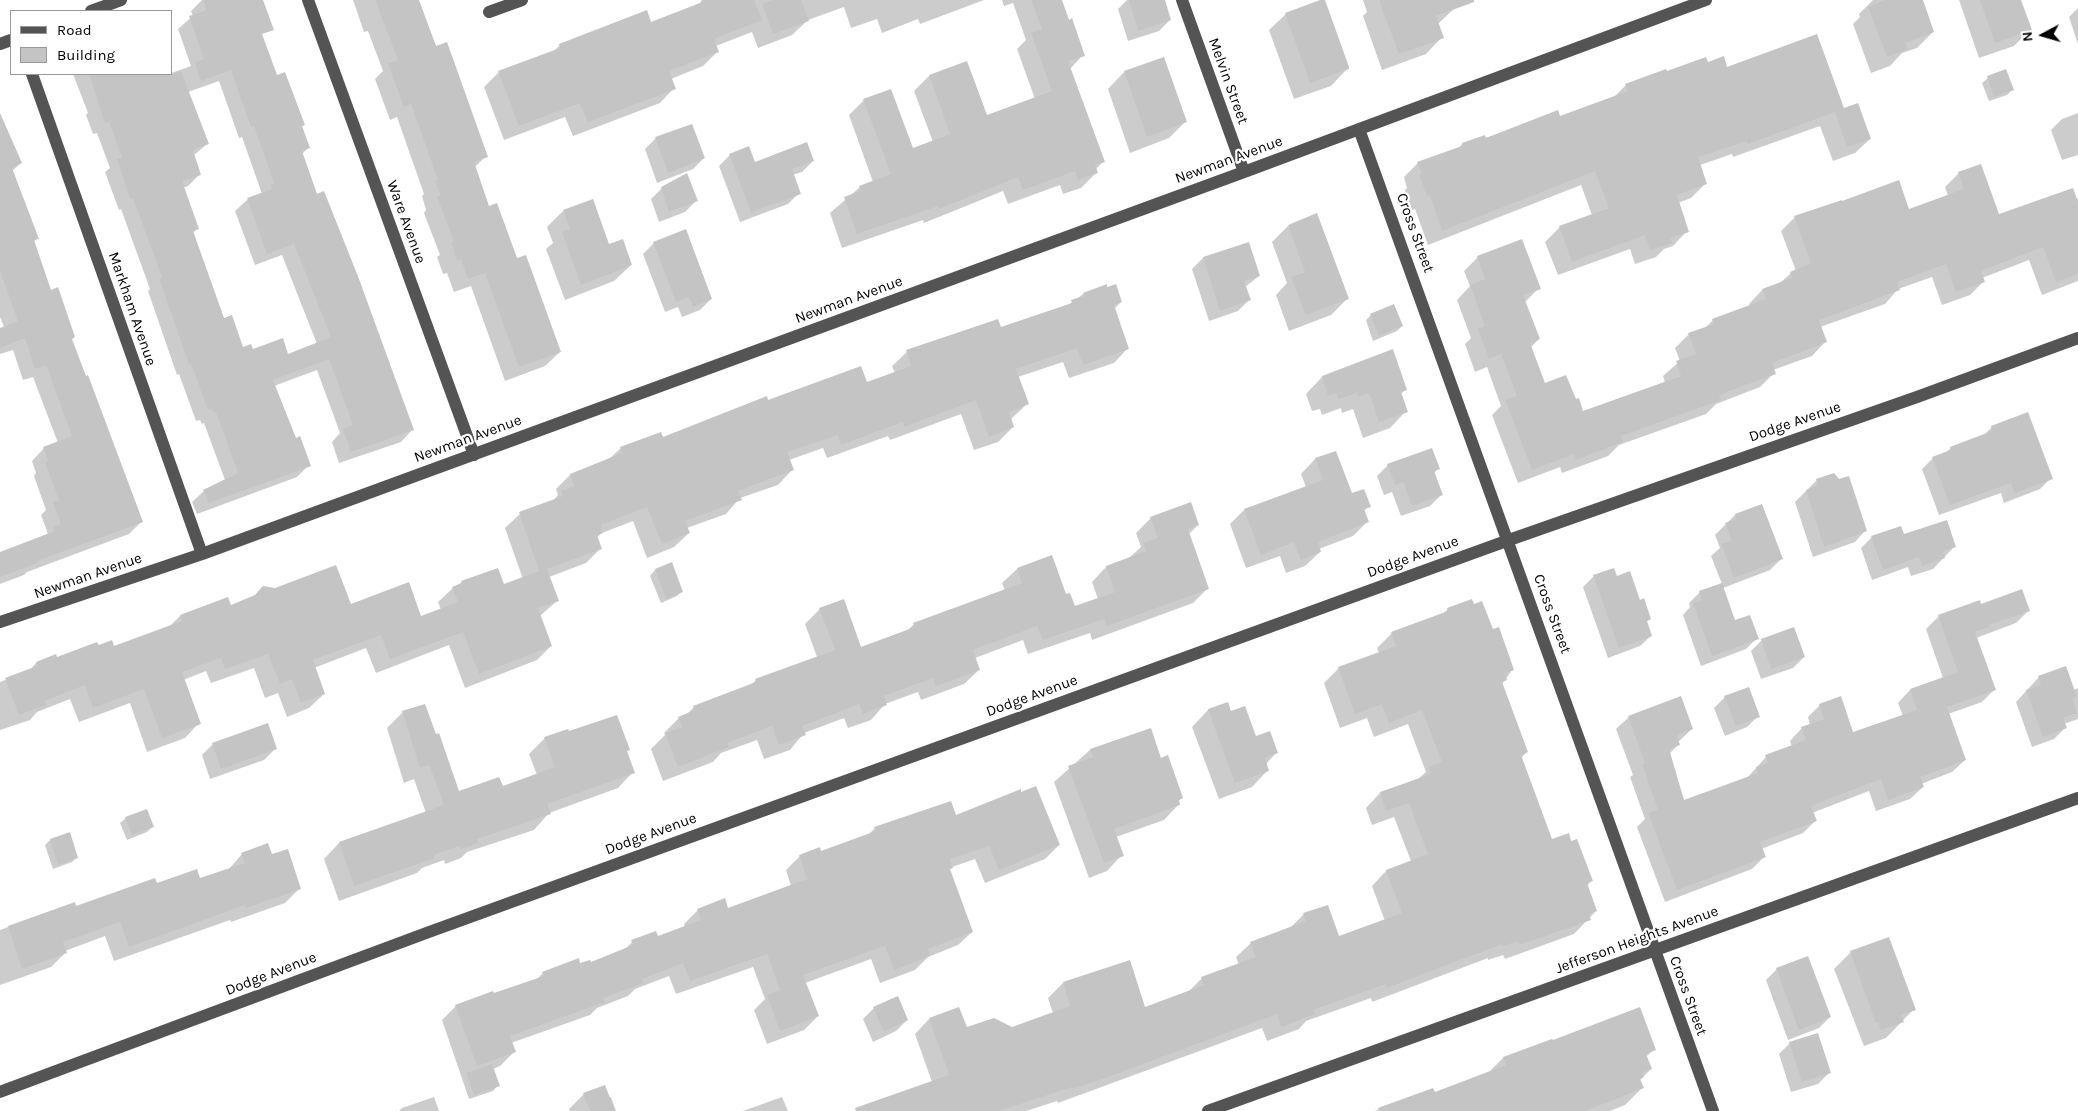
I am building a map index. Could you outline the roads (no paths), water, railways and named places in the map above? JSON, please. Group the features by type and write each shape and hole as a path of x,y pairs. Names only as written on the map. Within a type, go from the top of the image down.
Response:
{"street":[{"name":"Ware Avenue","path":"308,0 474,455"},
{"path":"489,12 522,0"},
{"name":"Melvin Street","path":"1182,0 1244,172"},
{"name":"Newman Avenue","path":"0,622 202,554 474,455 1706,0"},
{"path":"93,10 113,1"},
{"name":"Markham Avenue","path":"32,75 202,554"},
{"name":"Cross Street","path":"1359,129 1509,540 1654,951 1713,1111"},
{"name":"Dodge Avenue","path":"0,1092 429,932 1509,540 2078,338"},
{"name":"Jefferson Heights Avenue","path":"1208,1111 2078,798"}]}
